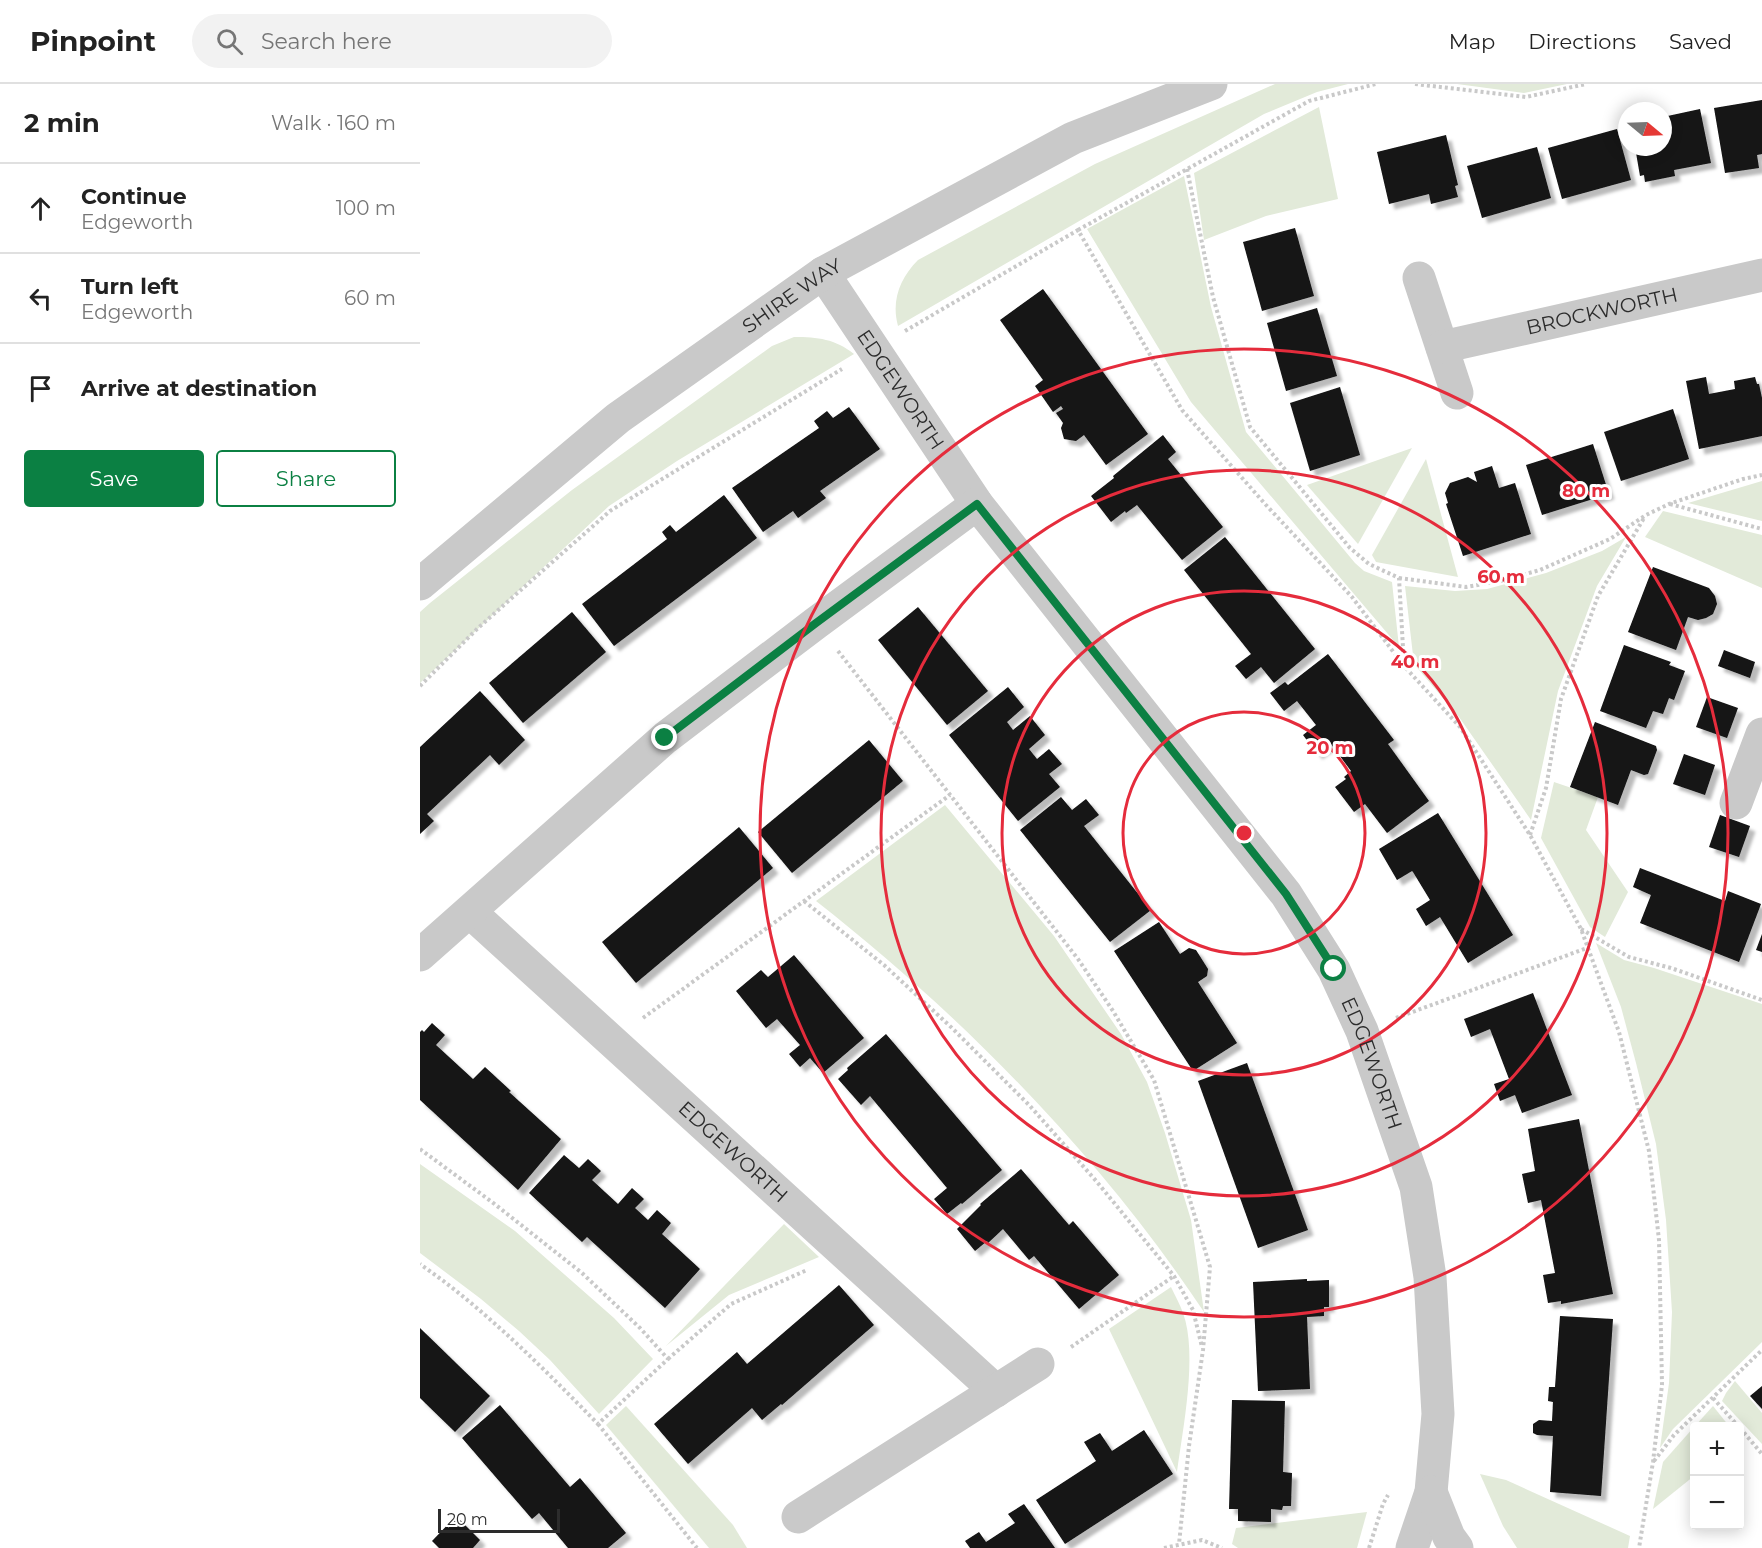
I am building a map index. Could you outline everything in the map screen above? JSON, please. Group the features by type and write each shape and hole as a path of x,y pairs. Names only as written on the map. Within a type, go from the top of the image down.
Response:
{"street":[{"name":"SHIRE WAY","path":"420,584 618,418 823,273 1073,138 1211,84"},
{"name":"EDGEWORTH","path":"823,273 977,504 1286,894 1334,969 1362,1031 1416,1187 1428,1266 1438,1414 1431,1492 1412,1548"},
{"name":"BROCKWORTH","path":"1442,347 1762,275"},
{"path":"1419,278 1457,393"},
{"path":"420,955 665,738 977,504"},
{"path":"1736,803 1760,744"},
{"name":"EDGEWORTH","path":"470,912 996,1391"},
{"path":"798,1517 1038,1364"},
{"name":"EDGEWORTH","path":"1431,1492 1449,1537 1457,1548"}],"path":[{"path":"420,686 478,628 610,511 874,349 1187,169 1309,101 1376,84"},
{"path":"1415,84 1526,97 1586,84"},
{"path":"1187,169 1213,297 1250,428 1350,548 1368,564 1399,578 1466,587 1500,581 1540,570 1610,539 1646,515 1670,504 1743,479 1762,475"},
{"path":"1078,230 1182,410 1352,597 1404,666 1460,727 1530,835 1581,929 1619,1032 1649,1151 1659,1240 1662,1385 1653,1462 1639,1548"},
{"path":"1670,504 1762,529"},
{"path":"1530,835 1546,788 1561,699 1598,596 1646,515"},
{"path":"1399,578 1404,666"},
{"path":"816,623 1078,959 1113,1011 1154,1080 1210,1267 1203,1350 1189,1446 1179,1544"},
{"path":"612,1041 950,795"},
{"path":"804,901 884,965 952,1028 1030,1106 1097,1182 1174,1276 1193,1311 1203,1350"},
{"path":"1581,929 1629,957 1671,968 1762,1000"},
{"path":"1362,1031 1587,948"},
{"path":"420,1149 582,1273 640,1328 668,1359"},
{"path":"598,1424 731,1304 792,1275 847,1254"},
{"path":"420,1264 482,1311 548,1372 598,1424 697,1548"},
{"path":"1038,1364 1049,1362 1174,1276"},
{"path":"1653,1462 1674,1435 1762,1350"},
{"path":"1713,1398 1735,1422"},
{"path":"1744,1433 1762,1454"},
{"path":"1164,1548 1202,1540 1222,1548"}],"green space":[{"path":"1275,84 1348,84 1317,92 1264,114 898,326 896,308 899,290 906,274 918,260 1095,164"},
{"path":"1457,84 1567,84 1524,93"},
{"path":"1319,107 1338,199 1266,216 1204,240 1194,173"},
{"path":"1184,176 1211,307 1246,432 1355,563 1364,571 1392,582 1399,647 1191,402 1087,229"},
{"path":"794,337 826,340 854,354 677,461 609,506 420,683 420,612 572,490 772,346"},
{"path":"1412,448 1358,544 1307,485"},
{"path":"1426,459 1458,577 1376,562 1372,555"},
{"path":"1762,481 1762,521 1688,503"},
{"path":"1663,511 1762,535 1762,588 1645,537"},
{"path":"1626,537 1597,586 1558,691 1531,820 1459,717 1414,664 1405,586 1455,591 1487,589 1546,573 1602,551"},
{"path":"1554,782 1598,797 1586,830 1628,892 1605,937 1590,927 1541,838"},
{"path":"945,805 1054,936 1121,1034 1147,1082 1191,1220 1204,1312 1120,1198 1026,1091 924,992 816,901"},
{"path":"1596,943 1624,960 1762,1004 1762,1342 1673,1429 1660,1448 1669,1383 1672,1312 1666,1220 1656,1144 1636,1063 1621,1007"},
{"path":"420,1164 515,1231 614,1318 653,1359 599,1414 550,1360 519,1331 420,1253"},
{"path":"784,1224 819,1257 729,1295 666,1346"},
{"path":"1171,1287 1183,1313 1189,1349 1188,1391 1177,1472 1109,1329"},
{"path":"1735,1381 1762,1413 1762,1444 1744,1422 1722,1401"},
{"path":"626,1406 733,1525 747,1548 709,1548 606,1425"},
{"path":"1713,1406 1726,1422 1699,1422"},
{"path":"1690,1432 1690,1479 1653,1509 1663,1462"},
{"path":"1480,1474 1506,1480 1630,1536 1628,1548 1517,1548 1503,1526"},
{"path":"1367,1512 1357,1548 1238,1548 1232,1544 1236,1528"}],"building":[{"path":"1762,100 1762,154 1757,155 1759,168 1725,173 1714,108"},
{"path":"1700,109 1711,163 1674,170 1675,176 1645,182 1644,175 1640,176 1637,156 1672,156 1672,115"},
{"path":"1617,129 1618,156 1624,156 1631,180 1562,199 1548,148"},
{"path":"1446,135 1458,185 1455,186 1458,197 1431,204 1429,194 1389,204 1377,152"},
{"path":"1537,147 1551,198 1482,218 1467,166"},
{"path":"1295,228 1314,296 1262,311 1243,242"},
{"path":"1043,289 1148,434 1106,465 1084,435 1076,441 1064,439 1061,428 1063,423 1056,413 1063,409 1061,406 1053,412 1035,386 1043,380 1000,320"},
{"path":"1317,308 1337,376 1286,391 1267,323"},
{"path":"1706,377 1709,394 1735,389 1734,381 1755,377 1762,398 1762,436 1699,449 1686,381"},
{"path":"1340,387 1360,455 1310,471 1290,403"},
{"path":"849,407 880,449 820,491 826,498 798,518 793,511 763,532 732,488 819,428 814,421 827,411 833,418"},
{"path":"1673,409 1689,459 1621,481 1604,432"},
{"path":"1163,435 1176,452 1168,459 1223,527 1182,560 1137,505 1111,522 1091,496"},
{"path":"1593,444 1609,494 1542,515 1526,465"},
{"path":"1492,466 1499,488 1515,483 1531,534 1463,556 1446,504 1448,503 1445,493 1450,483 1468,477 1477,482 1474,472"},
{"path":"724,495 757,538 614,646 582,604 667,539 662,532 670,525 676,532"},
{"path":"1225,537 1315,649 1274,683 1261,667 1246,679 1235,666 1251,654 1184,570"},
{"path":"1653,567 1709,588 1715,596 1717,604 1713,614 1698,620 1688,617 1676,650 1628,632"},
{"path":"918,607 988,691 947,725 878,640"},
{"path":"572,612 606,652 523,723 489,683"},
{"path":"1624,645 1671,662 1669,665 1685,671 1674,700 1669,698 1663,714 1653,711 1646,728 1600,711"},
{"path":"1724,650 1755,662 1750,678 1718,666"},
{"path":"1328,654 1394,740 1388,744 1429,801 1387,833 1365,804 1354,812 1335,787 1346,779 1344,777 1351,771 1331,744 1317,754 1303,735 1316,725 1297,701 1284,711 1270,693 1285,682 1288,685"},
{"path":"1008,687 1024,707 1007,722 1013,730 1030,716 1045,735 1029,749 1037,759 1049,749 1062,764 1049,774 1060,787 1018,821 949,735"},
{"path":"480,691 525,740 499,765 490,755 427,814 434,821 420,834 420,747"},
{"path":"1707,697 1738,708 1727,738 1696,727"},
{"path":"1595,722 1656,746 1657,750 1648,774 1644,775 1631,770 1618,805 1570,787"},
{"path":"869,740 903,781 792,873 758,832"},
{"path":"1684,754 1715,765 1705,795 1673,784"},
{"path":"1061,797 1072,810 1086,799 1099,815 1084,826 1151,910 1110,942 1020,830"},
{"path":"1438,813 1513,935 1468,963 1440,917 1426,926 1416,909 1430,900 1413,872 1397,880 1379,849"},
{"path":"1720,815 1750,826 1739,857 1709,847"},
{"path":"739,827 773,868 636,983 602,942"},
{"path":"1640,868 1725,901 1728,891 1761,904 1739,962 1640,923 1651,895 1633,887"},
{"path":"1159,922 1180,954 1189,948 1196,950 1208,969 1207,976 1198,982 1237,1043 1193,1071 1114,951"},
{"path":"1762,934 1762,952 1756,950"},
{"path":"794,955 864,1038 823,1073 810,1058 800,1067 789,1054 800,1045 777,1019 766,1028 736,991 761,970 768,977"},
{"path":"1533,993 1572,1095 1522,1113 1515,1095 1500,1101 1494,1084 1509,1079 1490,1029 1471,1037 1464,1019"},
{"path":"432,1023 445,1035 436,1045 473,1079 485,1067 561,1139 518,1190 420,1100 420,1032 422,1030 424,1032"},
{"path":"886,1034 1002,1170 947,1214 934,1199 947,1188 870,1096 861,1105 838,1079 848,1070 847,1068"},
{"path":"1247,1063 1308,1230 1258,1248 1198,1081"},
{"path":"1579,1119 1613,1294 1561,1304 1561,1301 1548,1303 1543,1275 1555,1273 1541,1200 1528,1203 1522,1174 1535,1171 1528,1129"},
{"path":"564,1155 579,1168 588,1159 601,1171 592,1180 618,1204 632,1188 644,1199 635,1208 648,1220 657,1210 671,1223 662,1234 700,1269 665,1308 587,1237 582,1242 529,1193"},
{"path":"1021,1169 1069,1225 1073,1221 1119,1275 1079,1309 1034,1256 1029,1260 1003,1229 975,1251 957,1229 980,1204"},
{"path":"1307,1279 1307,1281 1329,1280 1329,1307 1324,1307 1324,1316 1307,1317 1310,1389 1258,1391 1253,1282"},
{"path":"839,1285 874,1325 762,1420 752,1408 688,1464 654,1424 737,1352 747,1364"},
{"path":"1560,1316 1613,1319 1601,1496 1550,1492 1553,1436 1533,1433 1533,1424 1539,1420 1552,1421 1553,1402 1548,1401 1549,1387 1555,1387"},
{"path":"420,1328 490,1396 455,1432 420,1398"},
{"path":"1762,1386 1762,1409 1750,1396"},
{"path":"1232,1400 1285,1401 1283,1472 1292,1473 1291,1506 1283,1506 1282,1510 1271,1509 1271,1522 1238,1521 1238,1509 1229,1509"},
{"path":"500,1405 570,1487 580,1478 626,1533 608,1548 568,1548 539,1513 532,1519 462,1438"},
{"path":"1144,1430 1173,1474 1065,1544 1036,1500 1096,1461 1084,1442 1100,1433 1112,1451"},
{"path":"1024,1504 1055,1548 970,1548 965,1541 979,1532 986,1542 1015,1523 1008,1514"},
{"path":"456,1516 480,1540 473,1548 439,1548 432,1541"}],"route":[{"path":"665,738 977,504 1286,894 1334,969"}]}
